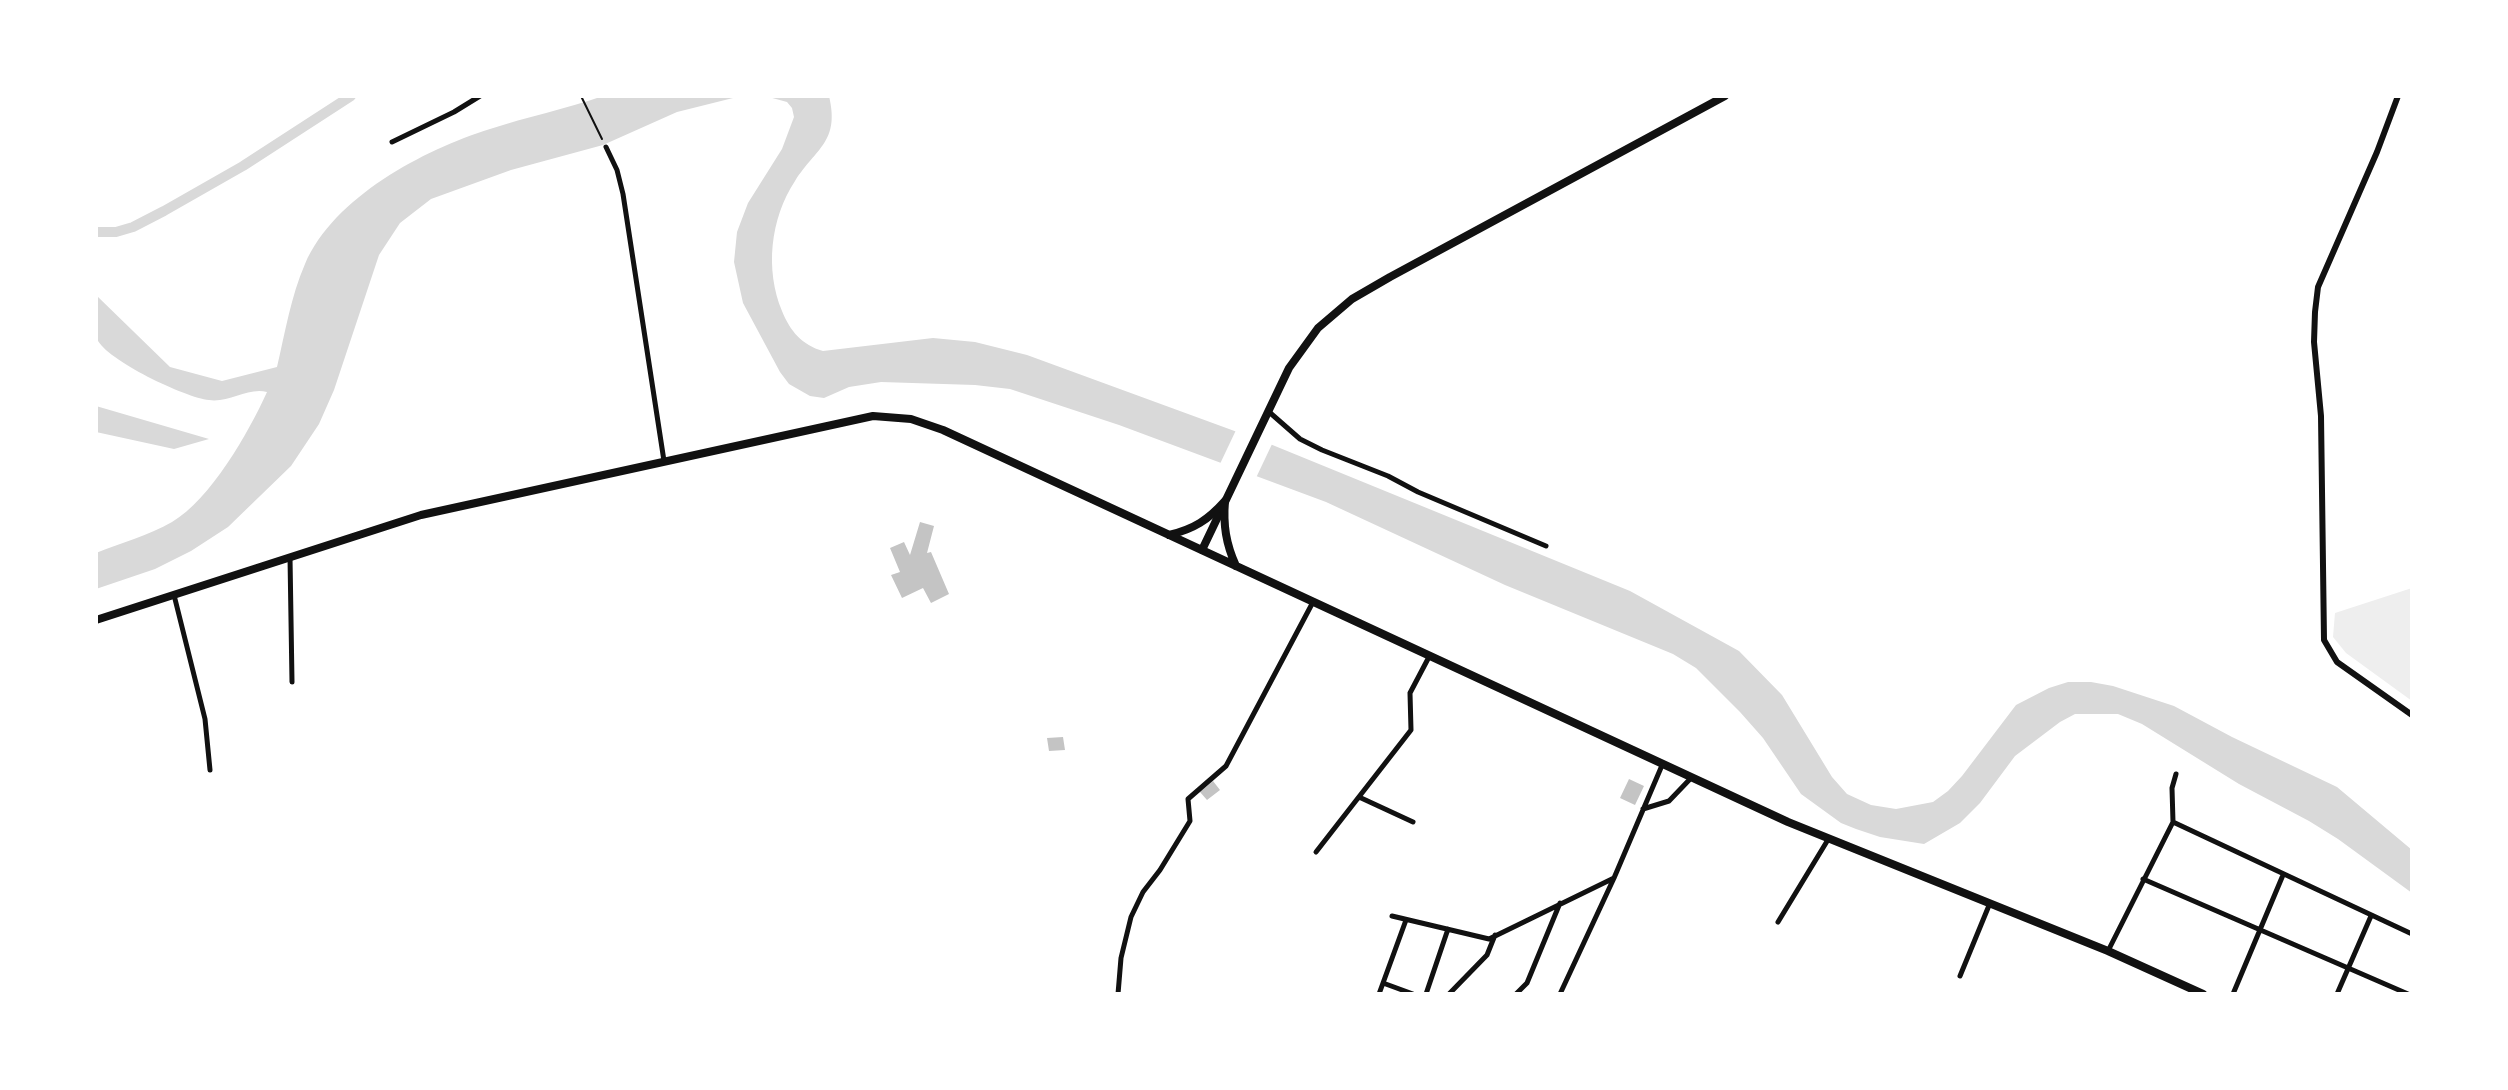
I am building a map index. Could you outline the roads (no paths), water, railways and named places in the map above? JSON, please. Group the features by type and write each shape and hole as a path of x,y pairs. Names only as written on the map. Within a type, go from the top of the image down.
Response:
{"main road":[{"path":"1202,550 1289,368 1318,328 1352,299 1390,277 1725,96"},
{"path":"96,620 421,515 873,416 911,419 943,430 1829,838 2108,951 2203,994"},
{"path":"1169,535 1198,526 1225,501"},
{"path":"1225,501 1223,522 1236,566"}],"street":[{"path":"392,142 454,112 480,96"},
{"path":"2398,96 2377,152 2318,287 2314,342 2321,416 2324,640 2337,662 2412,715"},
{"path":"606,146 617,170 623,194 664,461"},
{"path":"1266,415 1300,439 1322,450 1378,471 1418,492 1546,546"},
{"path":"290,557 292,682"},
{"path":"174,595 205,719 210,770"},
{"path":"1118,994 1121,958 1131,917 1143,892 1190,821 1188,799 1226,766 1313,602"},
{"path":"1316,852 1411,730 1410,692 1430,655"},
{"path":"1560,994 1663,763"},
{"path":"2108,951 2172,822 2172,788 2176,774"},
{"path":"1643,809 1669,801 1692,777"},
{"path":"1359,797 1413,822"},
{"path":"2172,822 2412,934"},
{"path":"1778,922 1829,838"},
{"path":"2233,994 2283,876"},
{"path":"1392,916 1489,939 1614,878"},
{"path":"2143,879 2408,994"},
{"path":"1516,994 1527,983 1560,903"},
{"path":"1960,976 1990,903"},
{"path":"2337,994 2371,916"},
{"path":"1379,994 1406,920"},
{"path":"1426,994 1448,929"},
{"path":"1449,994 1487,956 1495,935"},
{"path":"1383,983 1413,994"}],"waterway":[{"path":"96,232 116,232 133,227 164,211 243,166 351,96"}]}
